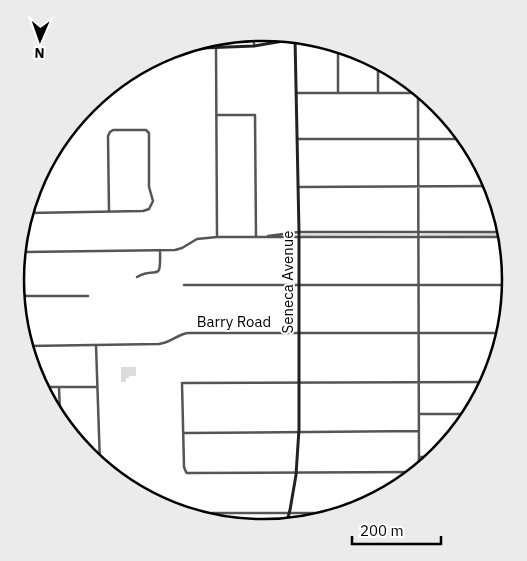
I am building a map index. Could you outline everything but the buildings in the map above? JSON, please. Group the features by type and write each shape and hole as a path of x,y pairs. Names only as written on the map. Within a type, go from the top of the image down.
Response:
{"street":[{"path":"254,41 254,46"},
{"path":"204,48 254,46 279,41"},
{"name":"Seneca Avenue","path":"287,519 296,473 299,432 299,235 295,43"},
{"path":"216,48 217,237"},
{"path":"338,52 338,93"},
{"path":"378,70 378,93"},
{"path":"297,93 412,92"},
{"path":"419,98 419,464"},
{"path":"216,115 255,115 256,237"},
{"path":"33,213 109,212 143,211 151,208 153,201 149,191 149,133 146,130 113,130 108,136 109,212"},
{"path":"298,139 457,139"},
{"path":"298,187 484,186"},
{"path":"26,251 178,249 197,239 217,237 498,232"},
{"path":"299,235 499,237"},
{"path":"137,277 145,273 160,271 160,250"},
{"path":"184,285 503,285"},
{"path":"24,294 26,296 88,296"},
{"name":"Barry Road","path":"33,346 162,344 188,333 498,333"},
{"path":"96,345 100,456"},
{"path":"408,472 186,472 184,467 182,382 481,382"},
{"path":"48,387 98,387"},
{"path":"59,387 60,407"},
{"path":"418,414 463,414"},
{"path":"184,433 419,431"},
{"path":"418,457 426,457"},
{"path":"205,513 322,513"}],"shaded area":[{"path":"499,233 499,236 420,235"},
{"path":"301,234 414,234 416,235 302,236"},
{"path":"121,367 136,367 136,376 129,376 129,378 126,378 126,382 121,382"}]}
